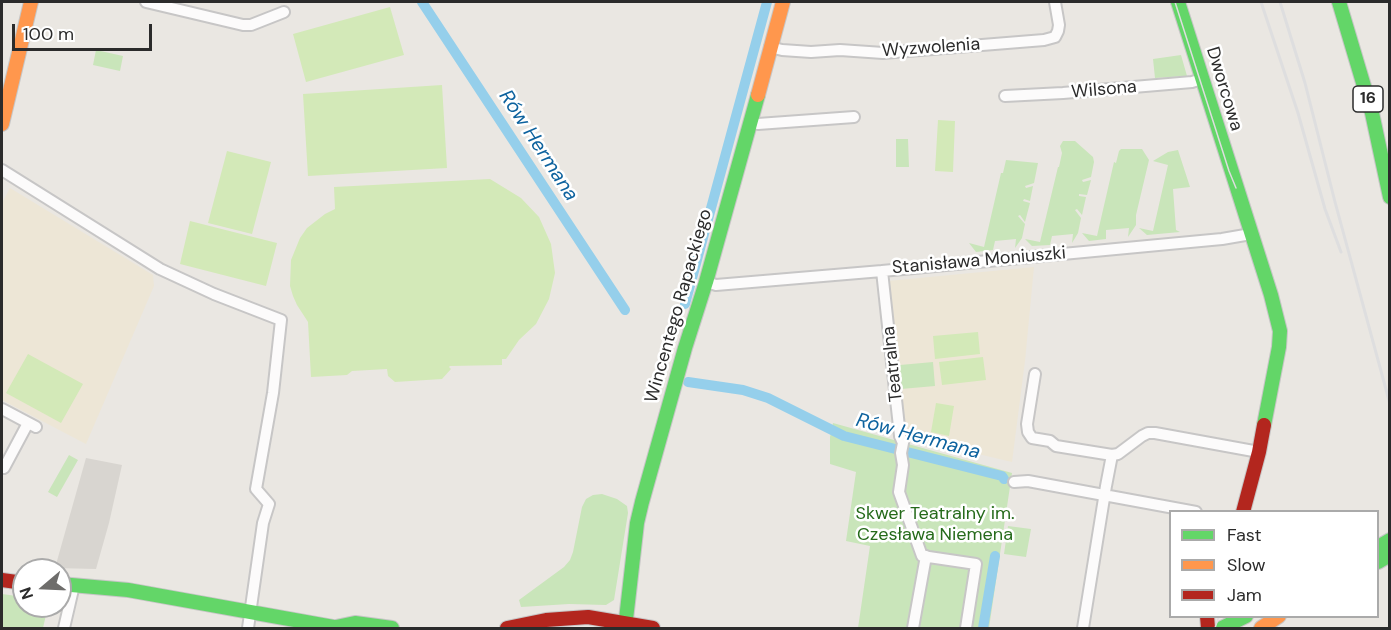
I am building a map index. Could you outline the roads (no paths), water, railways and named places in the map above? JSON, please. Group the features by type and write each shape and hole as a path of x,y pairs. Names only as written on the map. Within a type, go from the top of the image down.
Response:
{"street":[{"path":"2,124 31,2"},
{"path":"146,2 243,25 251,25 284,12"},
{"name":"Wincentego Rapackiego","path":"626,626 637,523 642,502 684,351 706,282 783,2"},
{"name":"Wyzwolenia","path":"770,47 811,52 883,53 1050,38 1054,37 1059,26 1055,2"},
{"name":"Dworcowa","path":"1178,2 1278,320 1280,339 1259,452 1244,510"},
{"name":"16","path":"1339,2 1372,113 1389,197"},
{"name":"Wilsona","path":"1005,96 1152,86 1202,79"},
{"path":"750,122 854,117"},
{"path":"2,170 160,268 214,294 281,320 273,393 256,489 269,504 263,523 248,628"},
{"name":"Stanisława Moniuszki","path":"706,282 716,285 882,271 1213,240 1251,234"},
{"name":"Teatralna","path":"882,271 902,448 903,465 899,492 922,556 926,556"},
{"path":"1035,374 1027,424 1032,438 1050,441 1056,446 1112,455 1118,454 1142,436 1155,433 1259,452"},
{"path":"2,409 32,425 4,468"},
{"path":"1083,628 1112,455"},
{"path":"1014,482 1028,482 1104,494 1185,510"},
{"path":"913,628 926,556 976,564 966,628"},
{"path":"72,584 128,590 337,628 355,622 392,628"},
{"path":"507,628 546,620 568,623 588,617 626,626 653,628"},
{"path":"1261,628 1276,618"}],"waterway":[{"name":"Rów Hermana","path":"422,2 625,310"},
{"name":"Rów Hermana","path":"685,304 767,2"},
{"name":"Rów Hermana","path":"688,382 743,390 768,398 844,436 1002,476 1004,479"},
{"name":"Rów Hermana","path":"983,628 995,556"}],"tram line":[{"path":"1175,2 1236,188"},
{"path":"1215,628 1218,618"}],"railway":[{"path":"1261,2 1298,113 1325,209 1341,252"},
{"path":"1280,2 1305,83 1390,404"}],"park label":[{"name":"Skwer Teatralny im. Czesława Niemena","path":"935,524"}]}
